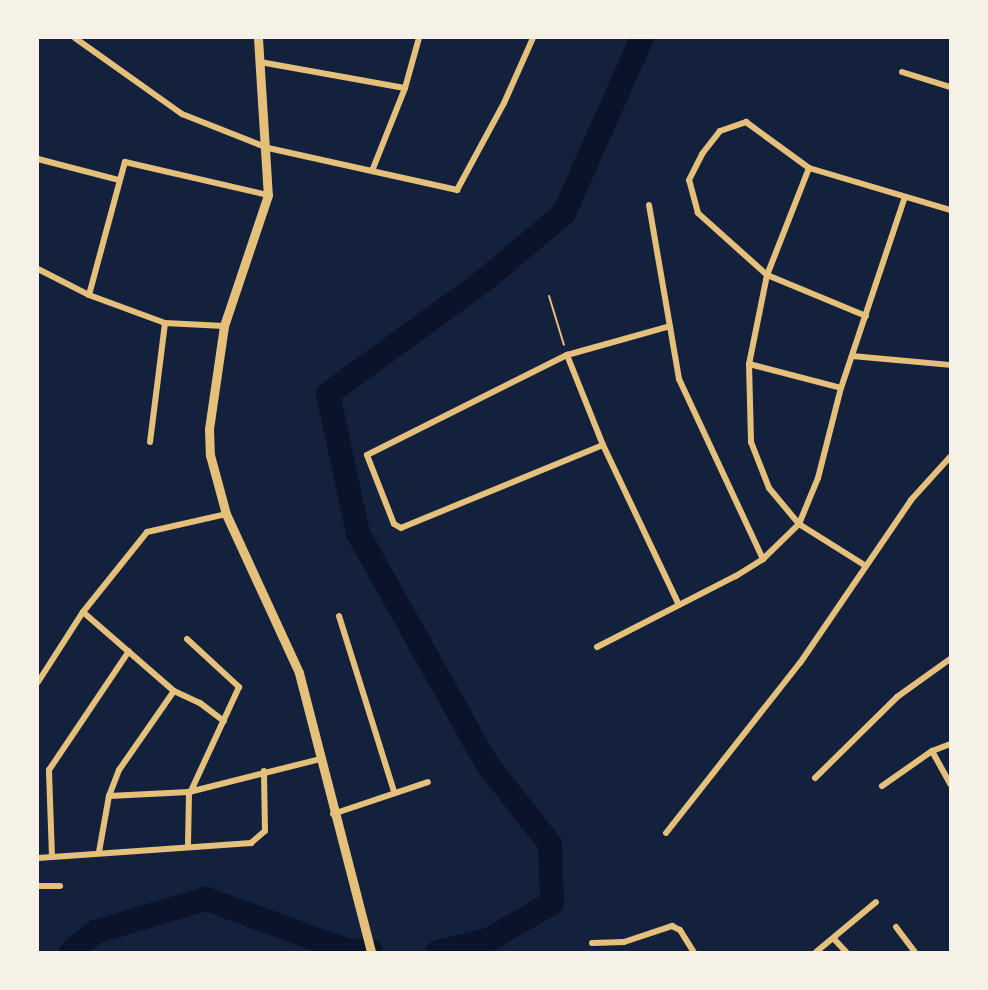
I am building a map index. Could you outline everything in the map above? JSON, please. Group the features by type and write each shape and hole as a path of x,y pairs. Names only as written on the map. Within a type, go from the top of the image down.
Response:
{"street":[{"path":"75,38 182,114 268,148 457,190 504,103 533,38"},
{"path":"258,38 268,148 268,195 224,326 209,429 210,455 226,514 299,673 333,814 369,936 371,952"},
{"path":"372,171 405,88 419,38"},
{"path":"260,62 405,88"},
{"path":"902,72 951,87"},
{"path":"866,316 767,275 698,213 689,180 702,154 720,131 746,122 809,168 951,210"},
{"path":"38,159 119,180"},
{"path":"89,295 123,164 128,162 180,178 268,195"},
{"path":"809,168 767,275 749,364 751,442 769,488 799,524 866,566"},
{"path":"597,647 763,559 799,524 818,478 841,388 905,197"},
{"path":"650,205 679,380 763,559"},
{"path":"38,269 89,295 165,323 224,326"},
{"path":"150,442 165,323"},
{"path":"603,445 400,528 394,524 368,462 369,451 567,355 670,326"},
{"path":"567,355 603,445 679,605"},
{"path":"852,356 951,365"},
{"path":"749,364 841,388"},
{"path":"666,833 800,663 911,500 951,457"},
{"path":"38,682 83,612 147,532 226,514"},
{"path":"83,612 174,691 224,721"},
{"path":"339,616 394,791"},
{"path":"187,639 239,687 190,791 188,845"},
{"path":"52,857 49,770 129,651"},
{"path":"816,778 897,697 951,659"},
{"path":"99,852 109,796 144,730 174,691"},
{"path":"882,786 932,751 951,744"},
{"path":"932,751 951,784"},
{"path":"109,796 190,791 320,759"},
{"path":"38,858 188,845 251,843 266,831 264,771"},
{"path":"333,814 394,791 428,782"},
{"path":"38,886 60,886"},
{"path":"816,952 876,902"},
{"path":"592,943 624,942 672,926 680,930 694,952"},
{"path":"896,927 915,952"},
{"path":"834,939 846,952"}],"path":[{"path":"549,296 567,355"}],"waterway":[{"path":"438,952 488,940 552,903 550,844 487,764 358,533 328,394 486,279 564,213 642,38"},
{"path":"71,952 95,932 206,899 348,951 371,952"}]}
